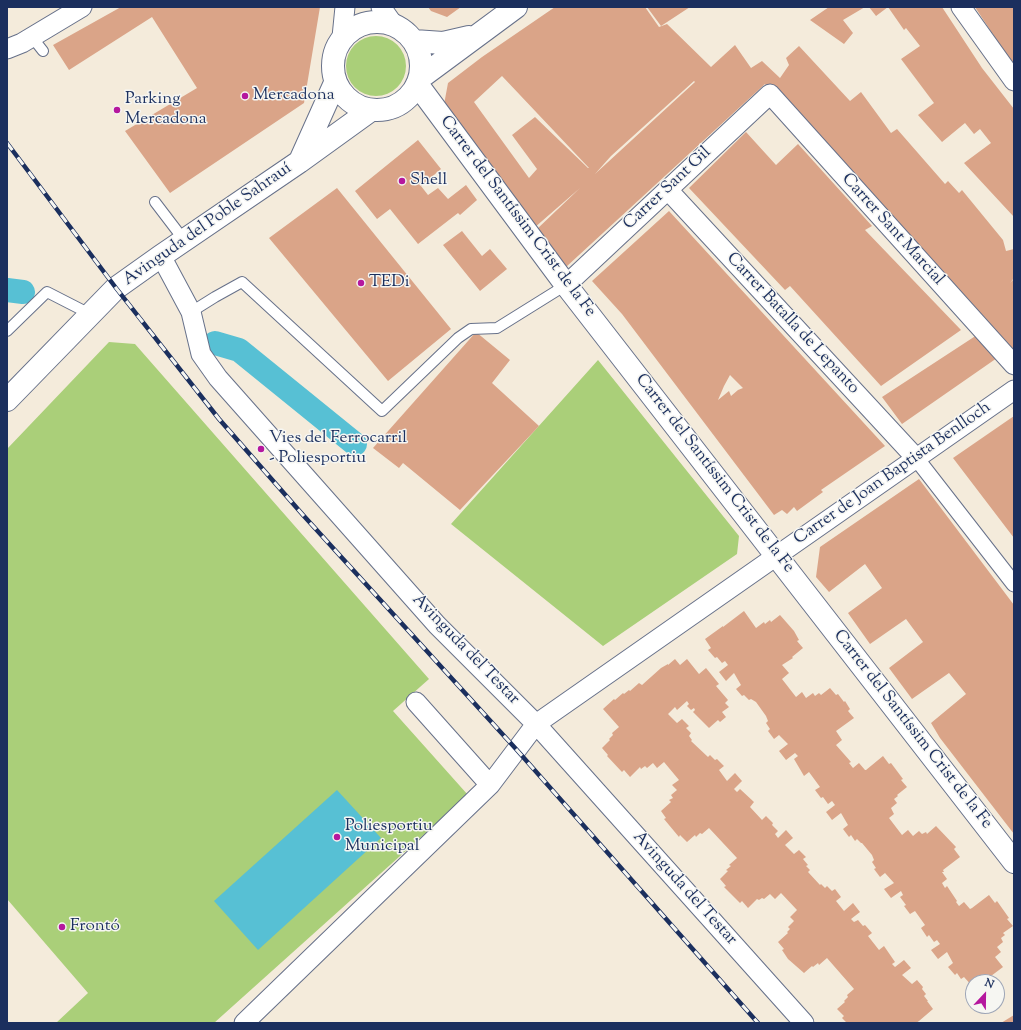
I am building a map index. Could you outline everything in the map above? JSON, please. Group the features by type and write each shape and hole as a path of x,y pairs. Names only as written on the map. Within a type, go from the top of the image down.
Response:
{"street":[{"path":"7,49 38,44 82,7"},
{"path":"342,37 365,22 387,15 414,41 421,59 418,81 414,90 395,106 371,110 349,101 335,82 332,58 342,37 345,7"},
{"path":"418,81 474,36 516,7"},
{"path":"961,7 1014,81"},
{"path":"414,41 444,43 474,36"},
{"name":"Carrer del Santíssim Crist de la Fe","path":"418,81 566,285 1014,862"},
{"name":"Avinguda del Poble Sahrauí","path":"299,162 335,82"},
{"name":"Carrer Sant Gil","path":"566,285 770,94"},
{"name":"Carrer Sant Marcial","path":"770,94 1014,365"},
{"name":"Avinguda del Poble Sahrauí","path":"7,400 116,288 299,162 371,110"},
{"name":"Carrer Batalla de Lepanto","path":"668,190 916,458"},
{"name":"Avinguda del Testar","path":"161,256 191,312 201,354 218,378 437,625 536,724 804,1023"},
{"name":"Carrer de Joan Baptista Benlloch","path":"244,1023 490,785 536,724 1014,390"},
{"path":"916,458 1014,584"},
{"path":"416,702 490,785"}],"lane":[{"path":"155,202 184,240"},
{"path":"191,312 242,282 382,411 458,338 471,329 497,328 566,285"},
{"path":"7,331 47,292 90,314"}],"green space":[{"path":"376,36 393,41 401,49 406,66 401,83 393,91 376,96 359,91 351,83 346,66 351,49 359,41"},
{"path":"109,342 135,344 429,679 393,711 468,795 214,1023 56,1023 88,993 7,899 7,449"},
{"path":"598,360 739,536 737,554 603,646 451,524"}],"water":[{"path":"337,790 381,838 258,950 214,901"}],"building":[{"name":"Mercadona","path":"121,7 320,7 304,103 170,193 125,131 197,88 152,17 69,70 53,45"},
{"path":"428,7 461,7 447,17 431,11"},
{"path":"555,7 645,7 659,27 667,24 711,67 735,45 751,68 762,61 780,78 789,65 786,58 799,46 850,101 861,92 891,133 897,129 945,184 948,181 959,193 962,190 1003,240 1006,251 1014,249 1014,278 1010,283 1014,279 1014,353 974,315 765,84 566,267 536,230 580,188 534,228 443,110 448,83 482,57","holes":["502,76 589,168 535,117 512,135 537,169 529,178 474,102","694,81 695,82 595,174 611,156"]},
{"path":"647,7 690,7 661,26"},
{"path":"829,7 865,7 843,20 853,33 844,44 810,20"},
{"path":"869,7 888,7 876,16"},
{"path":"888,7 942,7 982,68 1014,109 1014,217 964,163 991,143 980,129 974,134 965,123 942,142 918,115 934,103 901,59 920,46 906,28 904,30"},
{"path":"975,7 1014,7 1014,65 1007,56"},
{"path":"746,132 776,165 798,144 872,226 865,230 961,330 881,386 790,286 785,290 689,188"},
{"path":"418,140 441,169 421,186 428,195 438,188 448,199 466,185 477,200 460,215 458,213 418,244 390,209 377,219 355,191"},
{"name":"TEDi","path":"337,188 451,329 388,381 269,238"},
{"path":"669,211 885,446 821,490 823,492 797,511 794,507 787,514 782,510 774,515 622,314 592,281","holes":["730,375 743,388 731,396 729,391 718,400"]},
{"path":"462,231 482,256 490,249 507,269 480,291 443,245"},
{"path":"476,332 510,360 492,383 539,426 460,510 403,463 399,468 373,448"},
{"path":"977,335 997,358 902,424 882,397"},
{"path":"1014,416 1014,538 953,458"},
{"path":"919,479 1014,605 1014,834 940,738 931,723 966,694 949,673 912,699 889,668 923,642 906,619 870,644 848,613 882,588 865,564 829,592 816,577 820,547"},
{"path":"744,611 756,628 764,622 765,624 770,620 771,622 780,615 794,631 799,640 797,641 803,648 792,657 793,658 782,665 789,673 782,679 796,697 802,692 806,698 813,693 815,696 819,693 821,695 830,688 836,695 838,694 844,702 845,701 850,709 848,711 854,718 836,731 842,740 836,745 851,762 849,763 853,768 859,763 866,770 883,756 889,764 891,763 903,779 901,780 907,787 894,799 897,803 891,808 894,814 889,818 902,835 908,830 913,836 919,831 922,834 926,832 927,834 936,826 956,847 954,849 960,857 943,870 944,872 942,872 947,879 942,883 945,888 947,886 959,906 964,902 970,909 989,895 995,903 997,901 1009,918 1007,919 1013,926 1003,933 1005,935 1001,938 1003,942 997,947 1001,952 995,957 1003,967 994,974 965,974 965,978 964,977 961,979 957,973 955,975 948,967 953,963 947,952 938,959 931,950 940,944 937,940 934,942 929,935 927,937 921,928 925,925 915,911 910,914 904,906 906,905 900,897 903,895 901,891 891,898 884,889 894,883 885,873 880,877 874,869 876,868 872,862 874,860 872,855 857,839 855,841 851,835 849,837 843,829 848,825 841,813 832,820 826,812 835,805 832,801 828,804 823,797 821,798 815,790 820,787 809,772 804,776 794,759 798,756 795,753 786,760 779,751 788,744 779,735 774,739 768,731 770,729 766,723 768,721 766,716 756,702 751,699 749,700 744,695 742,696 736,689 741,685 734,673 726,681 719,672 728,665 725,661 722,663 717,657 715,658 708,650 711,648 705,639"},
{"path":"675,659 680,665 687,659 699,674 706,668 719,684 716,686 728,700 725,703 729,707 722,712 726,717 720,722 718,720 709,728 693,712 695,710 694,708 691,710 687,706 689,704 687,701 677,710 675,707 668,714 677,723 682,719 689,726 686,728 691,733 689,736 692,740 691,741 708,757 710,755 724,766 719,770 727,781 735,773 742,781 734,789 737,792 740,789 754,802 750,807 762,820 766,816 773,823 772,825 778,831 775,834 778,838 786,830 793,838 785,845 794,854 799,850 806,857 803,859 808,865 806,866 810,870 808,872 820,885 821,884 825,888 827,886 832,891 835,889 841,897 836,901 844,911 853,903 860,912 851,919 854,922 858,920 863,926 865,925 872,933 868,936 879,950 884,946 895,962 892,964 895,967 904,960 911,968 902,975 912,984 917,980 923,987 922,989 926,994 924,996 933,1009 919,1021 916,1023 847,1023 842,1018 844,1016 837,1009 845,1002 844,1001 848,997 847,995 854,989 827,958 819,965 818,963 813,967 812,966 804,973 788,959 782,950 784,949 778,942 788,933 787,932 790,929 788,927 794,921 790,917 797,910 781,893 775,899 770,894 764,899 757,899 748,908 742,901 740,903 724,887 726,886 720,879 728,871 726,870 731,866 729,865 737,858 709,828 696,837 695,835 687,842 680,835 679,837 664,819 666,818 661,811 671,802 669,800 673,798 671,795 677,790 672,785 679,780 664,762 657,768 653,763 647,768 645,766 641,769 640,767 630,777 624,770 622,772 607,756 608,755 602,748 610,740 609,739 613,735 612,733 619,727 603,709 614,699 615,700 629,690 630,691 639,683 642,685 661,668 668,665"},
{"path":"1014,1015 1014,1023 1001,1023"}],"waterway":[{"path":"7,290 23,292"},
{"path":"215,343 239,350 355,444"}],"railway":[{"path":"7,143 116,288 219,419 303,515 516,749 758,1023"}],"place":[{"name":"Mercadona","path":"245,96"},
{"name":"Parking Mercadona","path":"117,110"},
{"name":"Shell","path":"402,181"},
{"name":"TEDi","path":"361,283"},
{"name":"Vies del Ferrocarril - Poliesportiu","path":"261,449"},
{"name":"Poliesportiu Municipal","path":"337,837"},
{"name":"Frontó","path":"62,927"}]}
